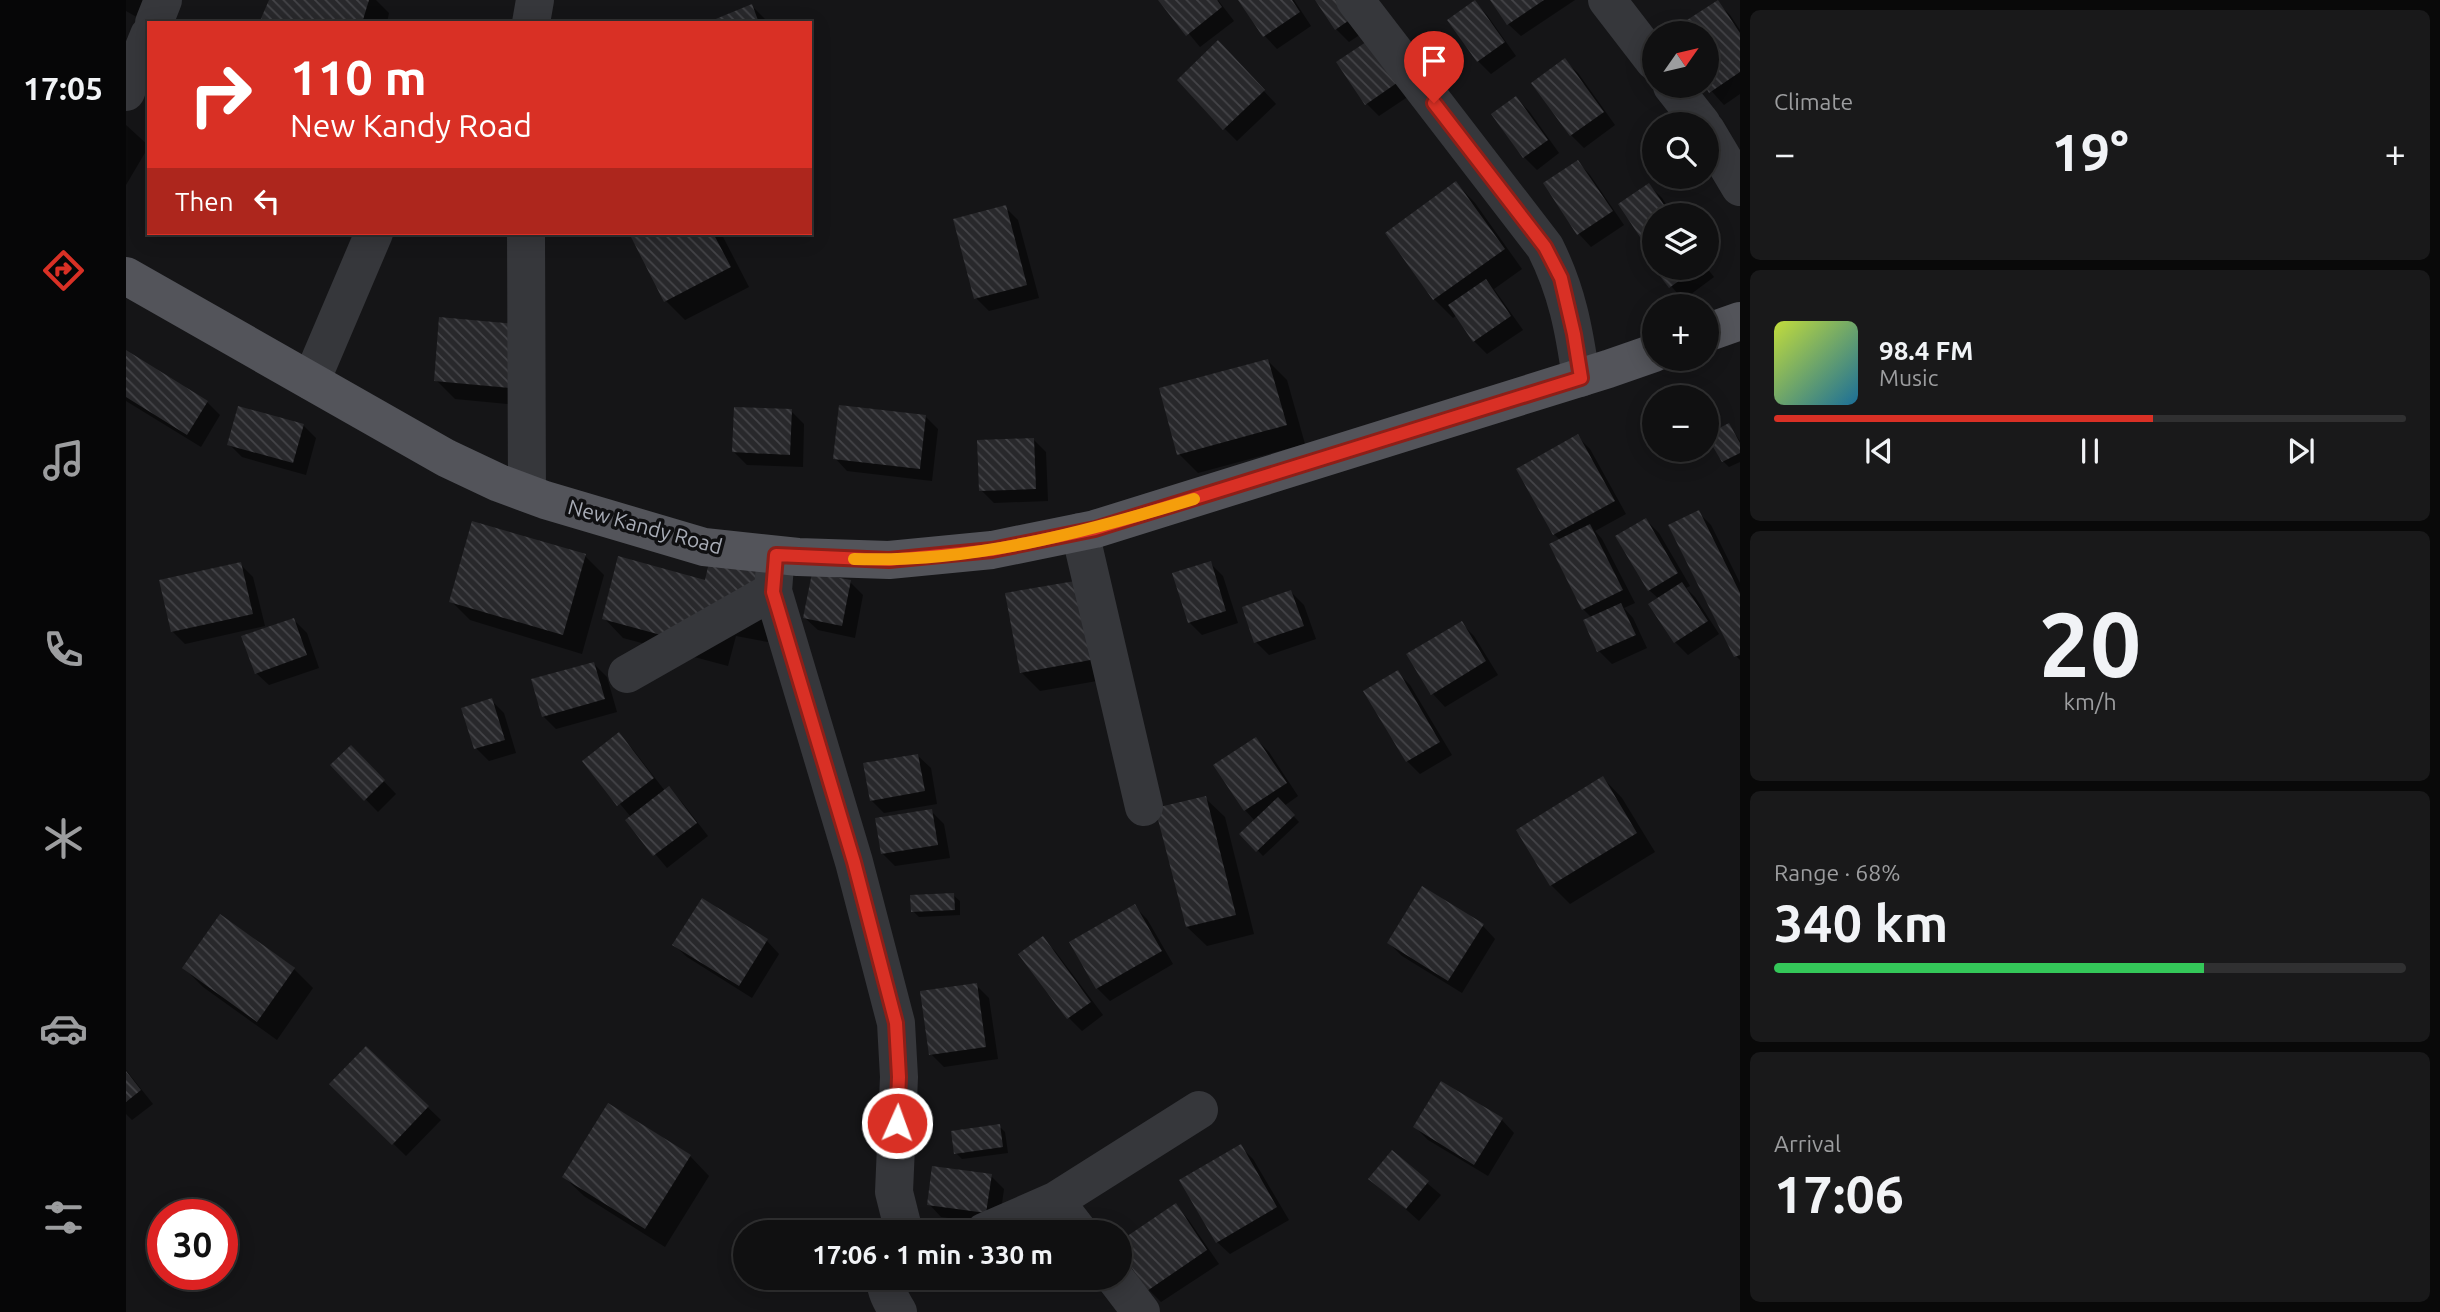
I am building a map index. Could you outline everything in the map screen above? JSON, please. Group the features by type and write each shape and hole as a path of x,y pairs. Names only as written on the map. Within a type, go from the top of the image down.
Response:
{"main road":[{"name":"New Kandy Road","path":"126,276 446,458 499,483 608,520 704,547 774,573 992,550 1080,532 1581,378 1642,356"},
{"path":"1719,328 1740,321"}],"street":[{"path":"155,21 163,0"},
{"path":"531,21 535,0"},
{"path":"1355,0 1545,247 1561,278 1581,378"},
{"path":"1607,0 1642,45"},
{"path":"126,92 147,40"},
{"path":"1681,98 1693,112"},
{"path":"1719,152 1740,187"},
{"path":"312,381 373,235"},
{"path":"526,235 527,493"},
{"path":"1080,532 1144,807"},
{"path":"627,674 774,573 896,1023 899,1077 894,1192 901,1220"},
{"path":"1011,1220 1055,1201 1199,1110"},
{"path":"1055,1201 1070,1220"},
{"path":"888,1290 898,1312"},
{"path":"1125,1290 1142,1312"}],"building":[{"path":"269,0 369,0 363,21 260,21"},
{"path":"1158,0 1217,0 1222,7 1186,36"},
{"path":"1238,0 1292,0 1300,12 1263,37"},
{"path":"1315,0 1353,0 1361,12 1335,30"},
{"path":"1475,0 1505,42 1477,62 1447,20"},
{"path":"1490,0 1544,0 1507,25"},
{"path":"1718,0 1740,33 1740,72 1719,86 1719,21 1686,21"},
{"path":"752,4 758,21 711,21"},
{"path":"1375,36 1404,78 1365,105 1336,62"},
{"path":"1218,40 1265,90 1223,130 1177,80"},
{"path":"1565,58 1604,112 1570,136 1531,83"},
{"path":"1516,96 1548,140 1523,158 1491,114"},
{"path":"1578,160 1613,211 1577,235 1543,183"},
{"path":"1456,181 1505,249 1433,300 1385,233"},
{"path":"1642,188 1653,189 1663,203 1642,203 1642,240 1618,204"},
{"path":"1006,205 1027,285 974,299 953,219"},
{"path":"630,235 714,235 731,267 664,302"},
{"path":"1486,279 1511,316 1473,342 1448,305"},
{"path":"1663,280 1680,280 1669,288"},
{"path":"439,317 526,325 521,389 434,381"},
{"path":"126,350 208,401 187,435 126,397"},
{"path":"1268,359 1287,425 1177,455 1159,388"},
{"path":"839,405 926,415 920,469 833,459"},
{"path":"238,406 304,424 293,463 227,445"},
{"path":"734,407 792,409 790,455 732,452"},
{"path":"1729,423 1740,443 1740,453 1722,462 1719,457 1719,428"},
{"path":"1578,434 1615,501 1553,535 1516,469"},
{"path":"1034,438 1036,489 979,491 977,440"},
{"path":"1699,510 1740,593 1740,655 1734,657 1668,525"},
{"path":"1646,518 1678,573 1648,591 1615,536"},
{"path":"472,521 586,554 563,635 449,602"},
{"path":"1590,524 1623,590 1582,610 1549,544"},
{"path":"618,556 705,580 710,558 759,567 749,623 709,648 602,619"},
{"path":"1211,561 1226,611 1188,623 1172,573"},
{"path":"241,562 253,614 171,632 159,580"},
{"path":"812,573 851,580 842,626 803,618"},
{"path":"1081,580 1096,659 1020,673 1005,593"},
{"path":"1682,582 1708,621 1674,643 1648,604"},
{"path":"1291,590 1304,626 1254,643 1242,607"},
{"path":"1621,603 1636,635 1597,652 1583,620"},
{"path":"294,618 307,655 255,674 241,636"},
{"path":"1462,621 1486,661 1431,695 1406,654"},
{"path":"594,662 605,699 542,717 531,679"},
{"path":"1398,670 1440,742 1406,762 1363,691"},
{"path":"492,698 505,740 474,749 461,708"},
{"path":"619,732 654,778 617,806 582,761"},
{"path":"1256,737 1287,783 1244,811 1213,765"},
{"path":"351,745 385,780 364,801 330,765"},
{"path":"918,754 925,791 870,801 863,763"},
{"path":"1603,776 1637,833 1550,886 1516,830"},
{"path":"669,786 697,823 653,856 625,820"},
{"path":"1206,796 1236,915 1186,927 1155,808"},
{"path":"1278,797 1295,815 1256,852 1239,834"},
{"path":"932,809 938,845 881,854 875,818"},
{"path":"1422,886 1484,924 1448,981 1387,943"},
{"path":"954,893 955,910 911,912 910,895"},
{"path":"702,898 768,939 739,986 672,945"},
{"path":"1135,904 1162,951 1096,989 1069,942"},
{"path":"220,914 295,968 257,1022 182,968"},
{"path":"1043,936 1091,1002 1067,1019 1018,954"},
{"path":"977,983 986,1047 929,1055 920,991"},
{"path":"366,1046 429,1106 392,1145 329,1084"},
{"path":"126,1071 141,1090 126,1102"},
{"path":"1441,1081 1503,1118 1474,1165 1413,1127"},
{"path":"608,1103 691,1155 645,1229 562,1177"},
{"path":"1000,1124 1003,1147 954,1154 951,1131"},
{"path":"1241,1144 1277,1207 1216,1243 1179,1180"},
{"path":"1392,1150 1429,1181 1406,1209 1368,1179"},
{"path":"932,1166 992,1174 986,1213 927,1205"},
{"path":"1176,1203 1207,1250 1147,1291 1132,1268 1132,1233"}],"slow traffic":[{"path":"854,559 889,560 992,550 1095,529 1194,499"}],"route":[{"path":"897,1123 899,1077 896,1023 854,862 773,592 776,555 889,560 992,550 1095,529 1581,378 1561,278 1545,247 1434,103"}]}
